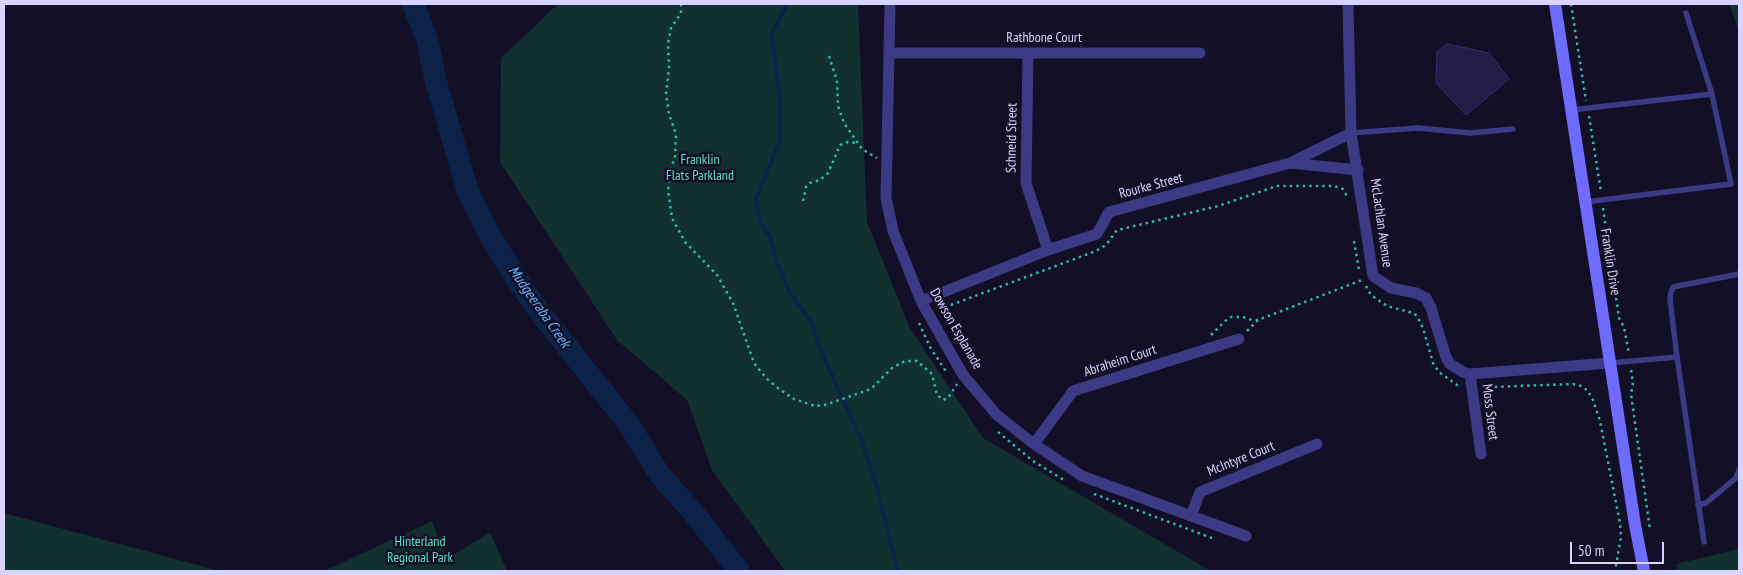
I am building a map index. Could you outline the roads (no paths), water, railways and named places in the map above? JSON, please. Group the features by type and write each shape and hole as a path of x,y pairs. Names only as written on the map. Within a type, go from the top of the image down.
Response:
{"main road":[{"name":"Franklin Drive","path":"1555,4 1635,524"},
{"path":"1634,571 1635,524"},
{"path":"1635,524 1644,571"}],"street":[{"name":"Dowson Esplanade","path":"890,4 886,198 893,230 921,301 960,380 997,416 1034,444 1082,476 1246,536"},
{"name":"McLachlan Avenue","path":"1348,4 1352,133 1358,170 1368,278 1391,288 1416,293 1426,298 1450,364 1470,374"},
{"name":"Rathbone Court","path":"889,52 1200,53"},
{"name":"Schneid Street","path":"1028,53 1026,183 1048,250"},
{"name":"Rourke Street","path":"921,301 1048,250 1097,234 1109,212 1290,164 1352,133"},
{"name":"Rourke Street","path":"1290,164 1358,170"},
{"name":"Abraheim Court","path":"1034,444 1073,391 1239,339"},
{"path":"1470,374 1610,363"},
{"name":"Moss Street","path":"1470,374 1481,454"},
{"name":"McIntyre Court","path":"1191,516 1200,492 1318,444"}],"lane":[{"path":"1585,202 1731,184 1712,94 1686,13"},
{"path":"1571,110 1712,94"},
{"path":"1352,133 1418,128 1470,133 1513,129"},
{"path":"1704,542 1670,300 1673,287 1739,274"},
{"path":"1610,363 1677,356"},
{"path":"1698,505 1706,503 1736,478 1739,470"}],"waterway":[{"name":"Mudgeeraba Creek","path":"413,4 427,39 436,82 468,192 488,232 515,277 541,314 627,422 660,475 692,511 739,571"},
{"path":"787,4 772,33 780,102 780,141 756,199 760,222 770,236 776,260 790,293 811,322 820,349 861,439 878,491 898,571"}],"park label":[{"name":"Franklin Flats Parkland","path":"700,168"},
{"name":"Hinterland Regional Park","path":"420,550"}]}
